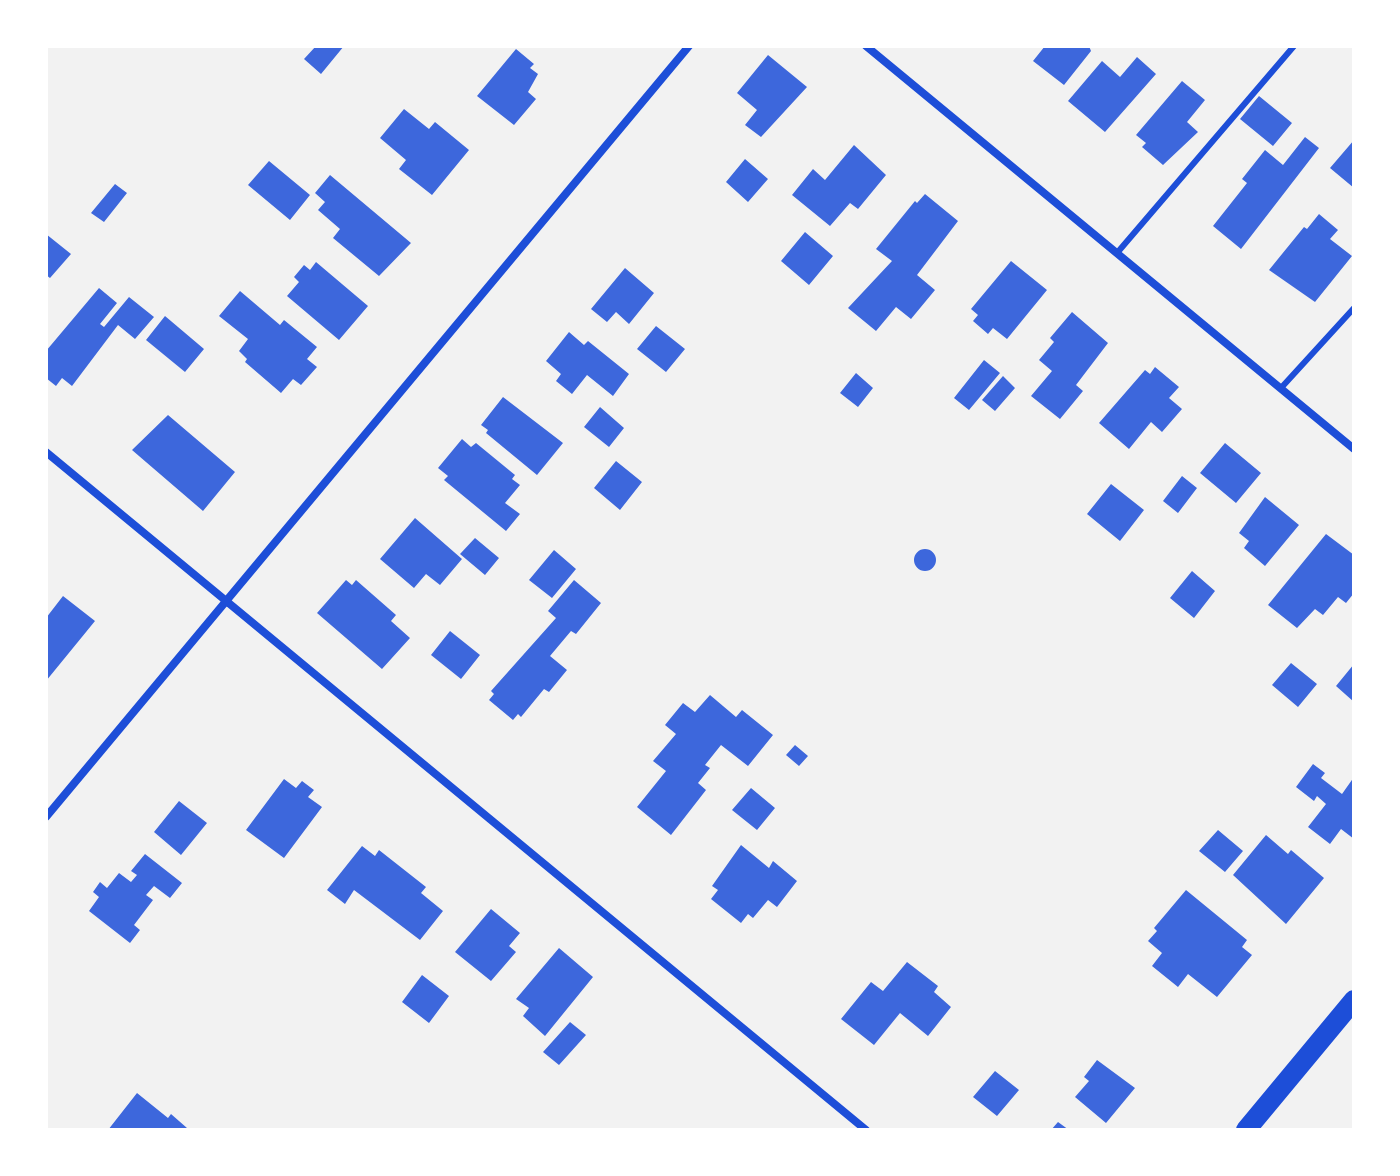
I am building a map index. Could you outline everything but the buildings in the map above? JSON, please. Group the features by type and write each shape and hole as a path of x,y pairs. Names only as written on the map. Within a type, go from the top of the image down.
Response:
{"main road":[{"path":"1246,1130 1354,1000"}],"street":[{"path":"46,817 689,46"},
{"path":"866,46 1354,449"},
{"path":"46,452 866,1130"}],"lane":[{"path":"1117,253 1294,46"},
{"path":"1281,388 1354,308"}]}
